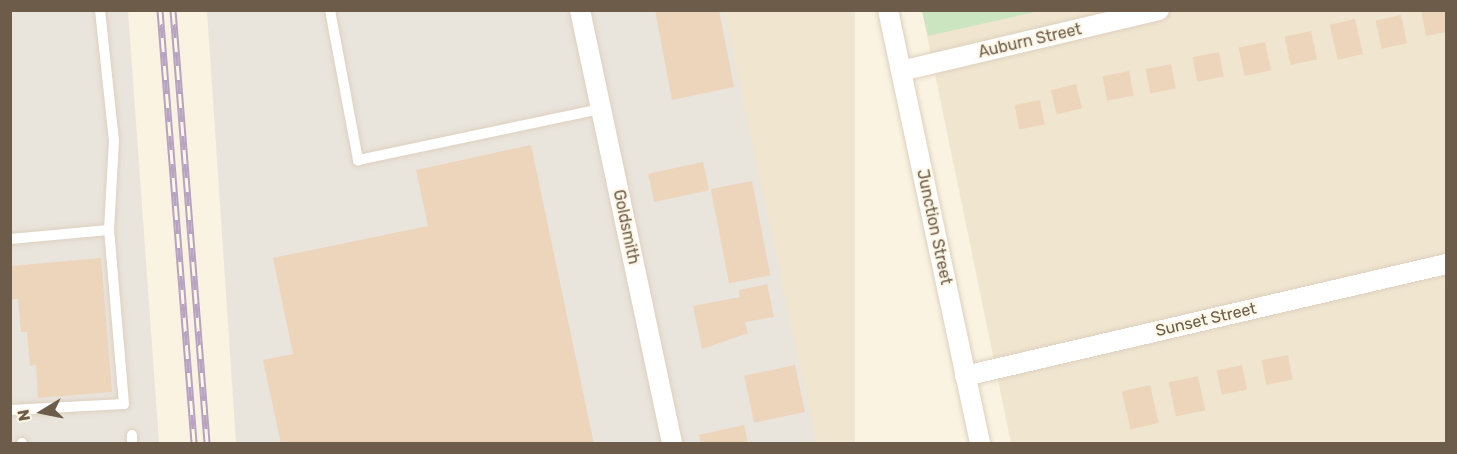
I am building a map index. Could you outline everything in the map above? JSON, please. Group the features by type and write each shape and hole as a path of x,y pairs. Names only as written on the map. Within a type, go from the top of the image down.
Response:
{"street":[{"name":"Goldsmith","path":"580,10 672,444"},
{"name":"Junction Street","path":"888,10 980,444"},
{"name":"Auburn Street","path":"901,70 1159,10"},
{"name":"Sunset Street","path":"965,376 1446,264"}],"lane":[{"path":"10,410 124,404 109,230 114,141 100,10"},
{"path":"330,10 358,160 601,109"},
{"path":"10,239 109,230"}],"shaded area":[{"path":"10,11 128,11 159,443 11,443"},
{"path":"207,11 724,11 816,443 236,443"},
{"path":"724,11 855,11 855,444 724,444"},
{"path":"922,11 1446,11 1446,443 1011,443"}],"green space":[{"path":"922,10 1039,11 928,36"}],"building":[{"path":"655,10 719,10 734,87 672,100"},
{"path":"1421,10 1446,10 1446,32 1426,36"},
{"path":"1401,15 1407,43 1382,49 1376,20"},
{"path":"1355,19 1363,54 1338,60 1330,25"},
{"path":"1311,31 1317,59 1291,65 1285,37"},
{"path":"1265,42 1271,70 1245,76 1239,48"},
{"path":"1219,52 1224,77 1197,82 1192,57"},
{"path":"1171,64 1176,89 1150,94 1145,69"},
{"path":"1129,71 1134,96 1107,101 1102,76"},
{"path":"1076,84 1082,108 1057,115 1051,90"},
{"path":"1040,100 1045,125 1019,130 1014,105"},
{"path":"531,145 594,444 281,444 263,360 293,354 273,258 428,226 416,170"},
{"path":"703,162 709,190 654,202 648,174"},
{"path":"752,181 770,275 729,283 711,189"},
{"path":"101,258 112,392 38,398 36,365 30,366 27,332 21,332 18,299 12,299 10,266"},
{"path":"767,284 774,317 745,322 748,333 702,349 693,306 740,297 739,290"},
{"path":"1288,355 1293,380 1266,385 1261,360"},
{"path":"795,365 805,412 754,423 744,376"},
{"path":"1242,365 1247,389 1222,395 1217,370"},
{"path":"1198,376 1205,410 1176,416 1169,382"},
{"path":"1150,385 1159,423 1131,430 1122,392"},
{"path":"744,425 748,444 701,444 699,435"}],"railway":[{"path":"160,10 194,444"},
{"path":"173,10 207,444"}]}
